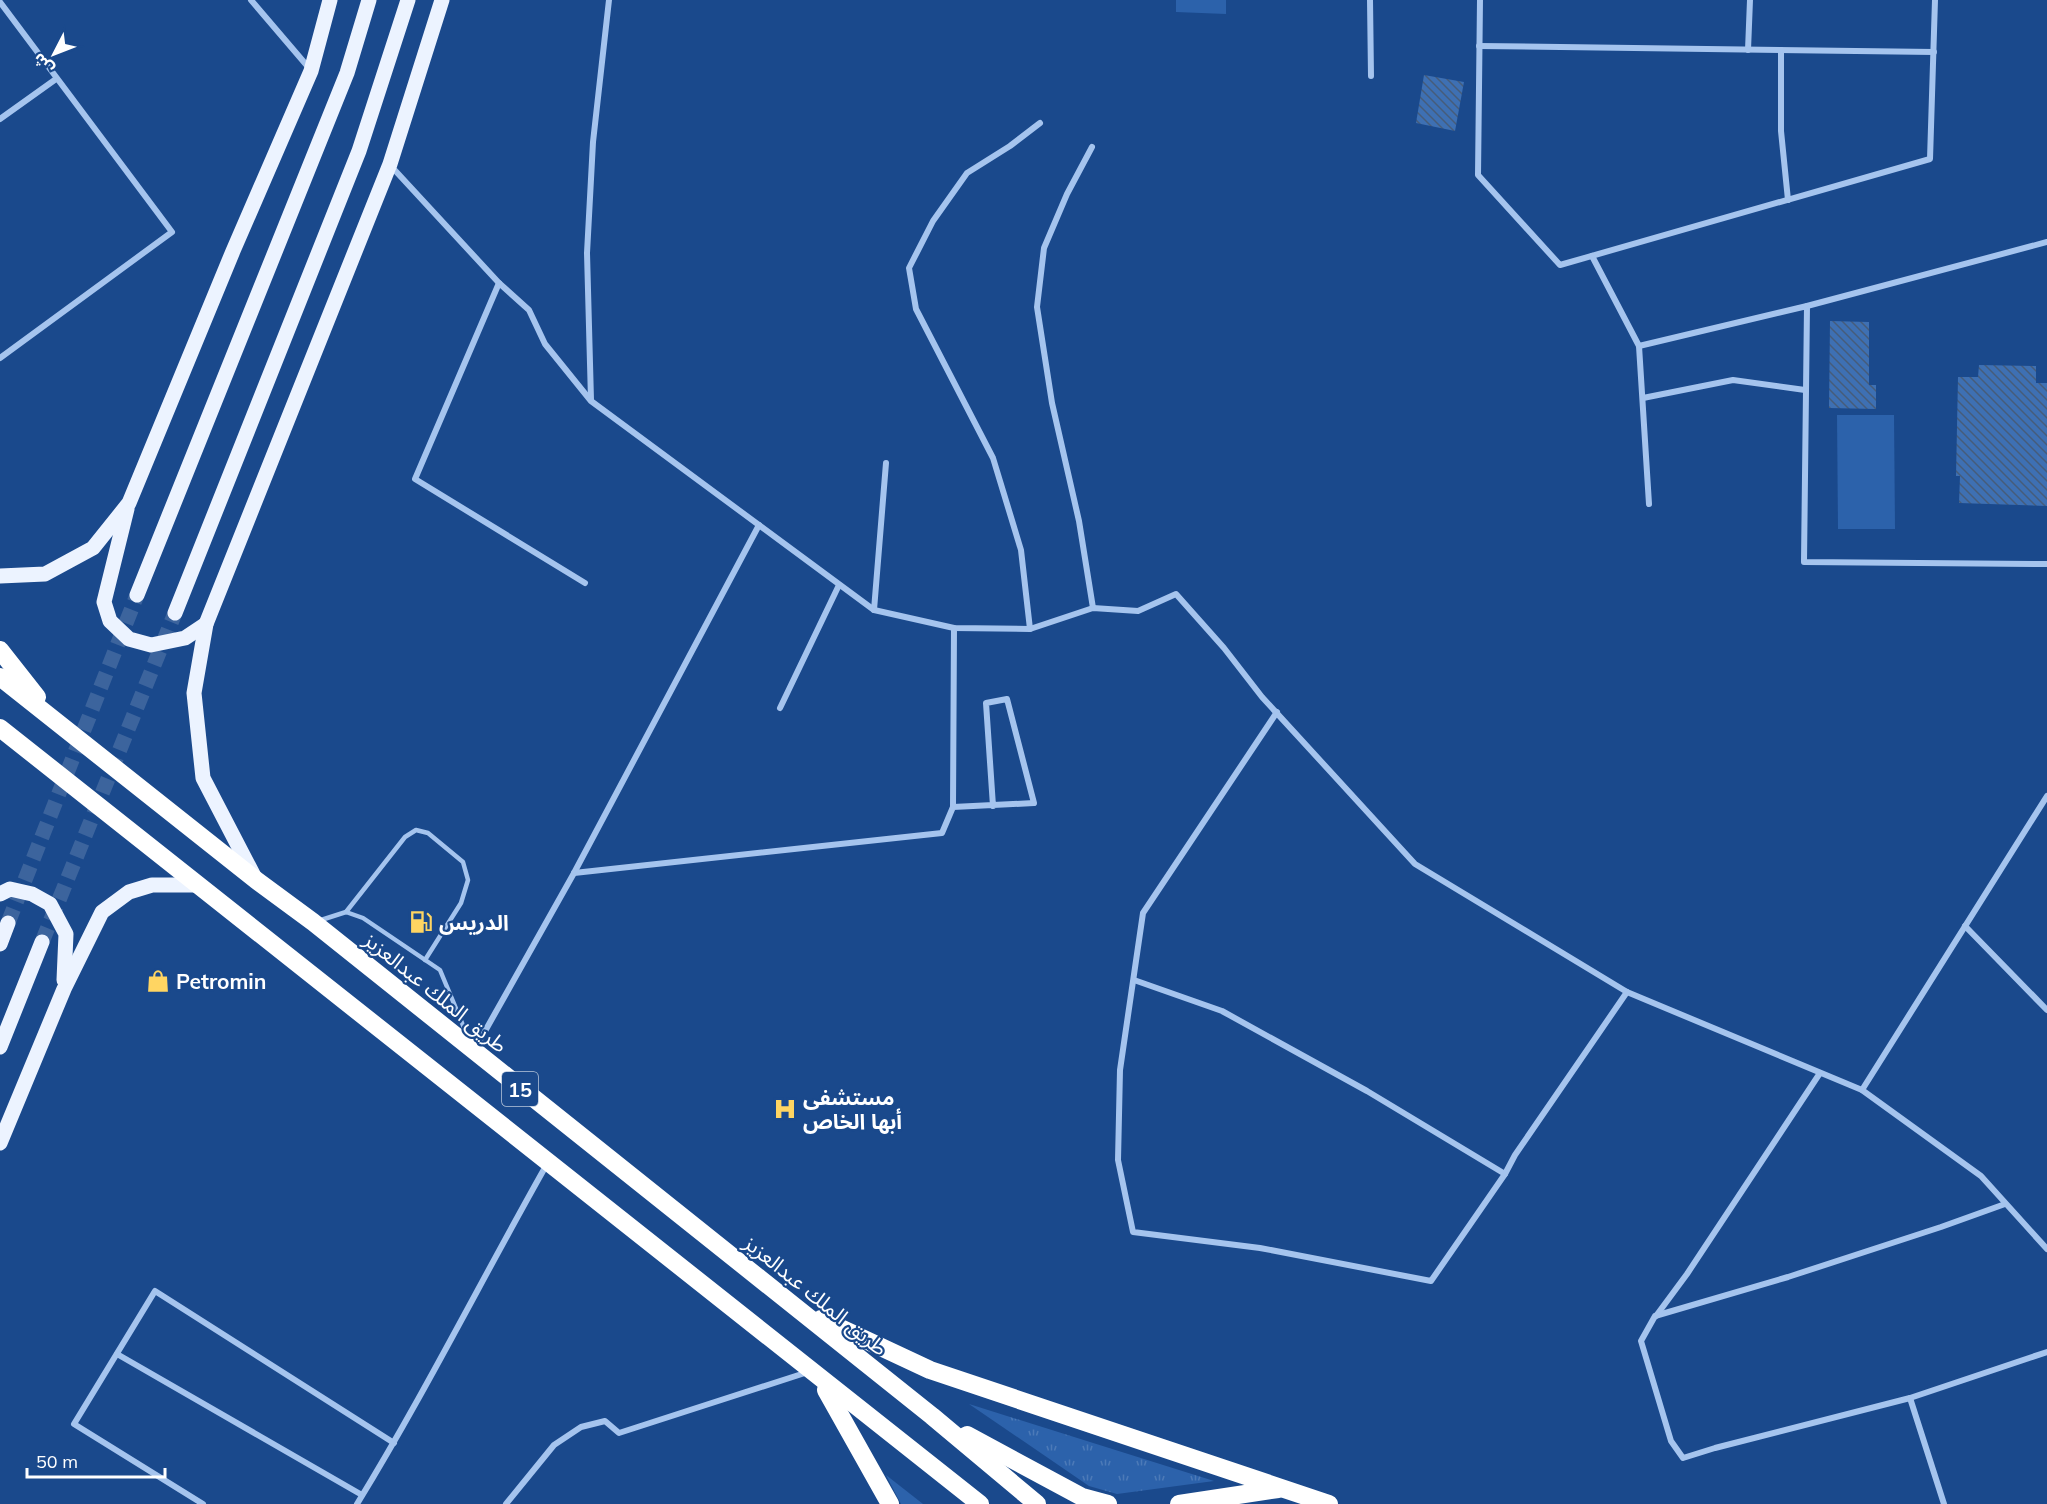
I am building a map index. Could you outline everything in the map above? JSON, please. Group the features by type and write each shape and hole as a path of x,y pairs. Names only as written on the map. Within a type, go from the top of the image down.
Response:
{"highway":[{"path":"0,650 56,722"},
{"name":"طريق الملك عبدالعزيز","path":"0,677 256,880 313,922 473,1052 932,1416 1037,1504"},
{"name":"15","path":"0,728 980,1504"},
{"path":"792,1305 930,1370 1329,1504"},
{"path":"815,1375 842,1415 890,1504"},
{"path":"932,1416 1082,1497 1108,1504"},
{"path":"951,1481 966,1504"},
{"path":"1179,1504 1282,1489"}],"main road":[{"path":"206,624 184,638 151,645 129,639 110,621 104,602 129,503 233,251 311,71 330,0"},
{"path":"137,595 347,73 369,0"},
{"path":"175,612 359,151 408,0"},
{"path":"256,880 203,778 194,693 206,624 390,164 442,0"},
{"path":"0,576 45,574 93,548 129,503"},
{"path":"0,1143 64,989 102,912 129,892 152,885 197,885"},
{"path":"0,894 10,889 32,894 50,904 66,934 64,989"},
{"path":"0,944 8,923"},
{"path":"0,1047 42,942"}],"street":[{"path":"251,0 311,71"},
{"path":"591,401 586,253 593,142 609,0"},
{"path":"1370,0 1371,76"},
{"path":"1480,0 1478,175 1560,265 1930,159 1935,0"},
{"path":"1748,50 1750,0"},
{"path":"0,2 172,232 0,358"},
{"path":"1479,46 1934,52"},
{"path":"1781,50 1781,131 1788,200"},
{"path":"0,120 56,79"},
{"path":"1030,628 1021,550 993,458 916,309 909,268 933,221 967,173 1010,146 1040,123"},
{"path":"1092,147 1067,194 1044,248 1037,307 1052,403 1079,521 1093,608"},
{"path":"390,164 499,283 529,310 545,344 591,401 874,610 954,628 1030,628 1093,608 1138,611 1176,594 1277,712 1415,864 1627,992 1862,1090 1982,1176 2047,1249"},
{"path":"1639,346 1807,306 2047,242"},
{"path":"1592,256 1639,346 1650,504"},
{"path":"499,283 415,479 585,583"},
{"path":"1807,306 1804,562 2047,564"},
{"path":"1643,398 1733,380 1805,390"},
{"path":"874,610 886,464"},
{"path":"473,1052 574,873 759,525"},
{"path":"780,708 839,585"},
{"path":"574,873 942,833 953,807 954,628"},
{"path":"953,807 993,806 1034,803 1007,699 986,703 993,806"},
{"path":"1277,712 1143,913 1120,1070 1118,1160 1133,1232 1260,1248 1431,1281 1627,992"},
{"path":"1862,1090 2046,802"},
{"path":"1965,926 2047,1011"},
{"path":"1134,980 1222,1011 1367,1091 1505,1174"},
{"path":"1820,1073 1687,1274 1655,1316 1641,1341 1671,1441 1683,1458 1910,1398 2047,1352"},
{"path":"357,1504 394,1443 547,1163"},
{"path":"1655,1316 1788,1277 2006,1204"},
{"path":"2040,1241 2047,1235"},
{"path":"203,1504 75,1424 155,1291 394,1443"},
{"path":"117,1354 362,1496"},
{"path":"506,1504 554,1445 581,1427 605,1421 620,1433 815,1375"},
{"path":"1910,1398 1944,1504"}],"lane":[{"path":"313,922 346,912 405,837 416,830 428,833 463,862 468,880 461,903 425,960"},
{"path":"346,912 363,918 440,970 473,1052"}],"green space":[{"path":"1176,0 1226,0 1226,14 1176,12"},
{"path":"1837,415 1894,415 1895,529 1838,529"},
{"path":"969,1404 1214,1481 1117,1494 1089,1486"},
{"path":"886,1475 923,1504 901,1504"}],"building":[{"path":"1424,75 1464,82 1455,131 1416,123"},
{"path":"1830,321 1869,322 1869,385 1876,385 1876,409 1829,408"},
{"path":"1979,365 2036,366 2036,383 2047,383 2047,506 1959,503 1960,476 1956,476 1958,377 1978,377"}],"tunnel":[{"path":"8,923 137,595"},
{"path":"42,942 175,613"}],"place":[{"name":"الدريس","path":"421,922"},
{"name":"Petromin","path":"158,981"},
{"name":"مستشفى أبها الخاص","path":"785,1109"}]}
